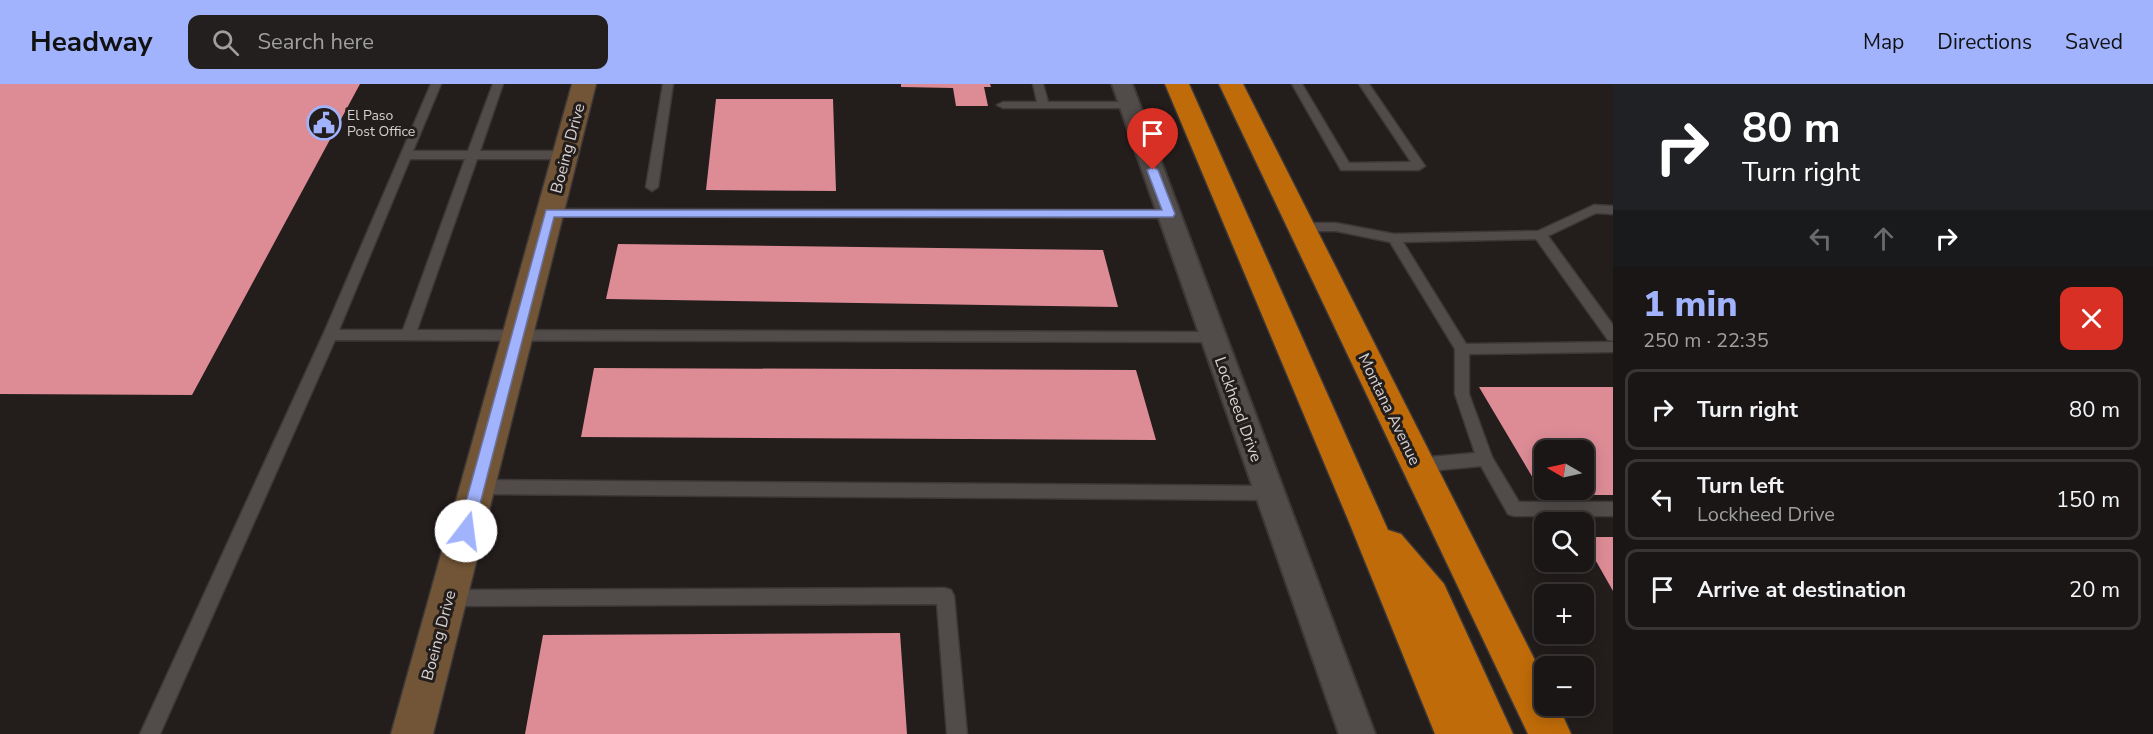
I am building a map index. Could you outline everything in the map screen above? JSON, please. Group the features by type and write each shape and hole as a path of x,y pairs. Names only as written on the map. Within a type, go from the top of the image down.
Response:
{"highway":[{"path":"1178,84 1456,734"},
{"name":"Montana Avenue","path":"1231,84 1550,734"},
{"path":"1367,522 1430,596 1492,734"}],"street":[{"name":"Boeing Drive","path":"412,734 584,84"},
{"name":"Lockheed Drive","path":"1125,94 1357,734"}],"lane":[{"path":"150,734 330,335 436,84"},
{"path":"408,336 498,84"},
{"path":"652,187 668,84"},
{"path":"1038,84 1043,105"},
{"path":"1298,84 1345,167 1419,166 1365,84"},
{"path":"1003,105 1043,105 1125,94"},
{"path":"405,155 565,155"},
{"path":"1301,227 1336,227 1394,238 1540,235 1594,209 1613,210"},
{"path":"550,213 1169,214"},
{"path":"1540,235 1613,336"},
{"path":"1394,238 1462,349 1462,394 1485,459 1514,509 1613,509"},
{"path":"330,335 1213,337"},
{"path":"1462,349 1613,347"},
{"path":"1418,465 1485,459"},
{"path":"477,487 1270,493"},
{"path":"448,598 945,596 957,734"}],"building":[{"path":"0,84 360,84 192,395 0,394"},
{"path":"901,84 990,84 991,87 984,87 988,106 956,106 953,88 901,87"},
{"path":"716,99 833,99 836,191 706,190"},
{"path":"618,244 1103,250 1118,307 606,299"},
{"path":"594,368 1136,370 1156,440 581,437"},
{"path":"1479,387 1613,387 1613,495 1594,495 1594,440 1534,440 1534,480"},
{"path":"1594,537 1613,537 1613,591 1594,558"},
{"path":"900,633 907,734 525,734 543,635"}],"place":[{"name":"El Paso Post Office","path":"324,123"}],"route":[{"path":"466,531 550,213 1169,214 1153,170"}]}
